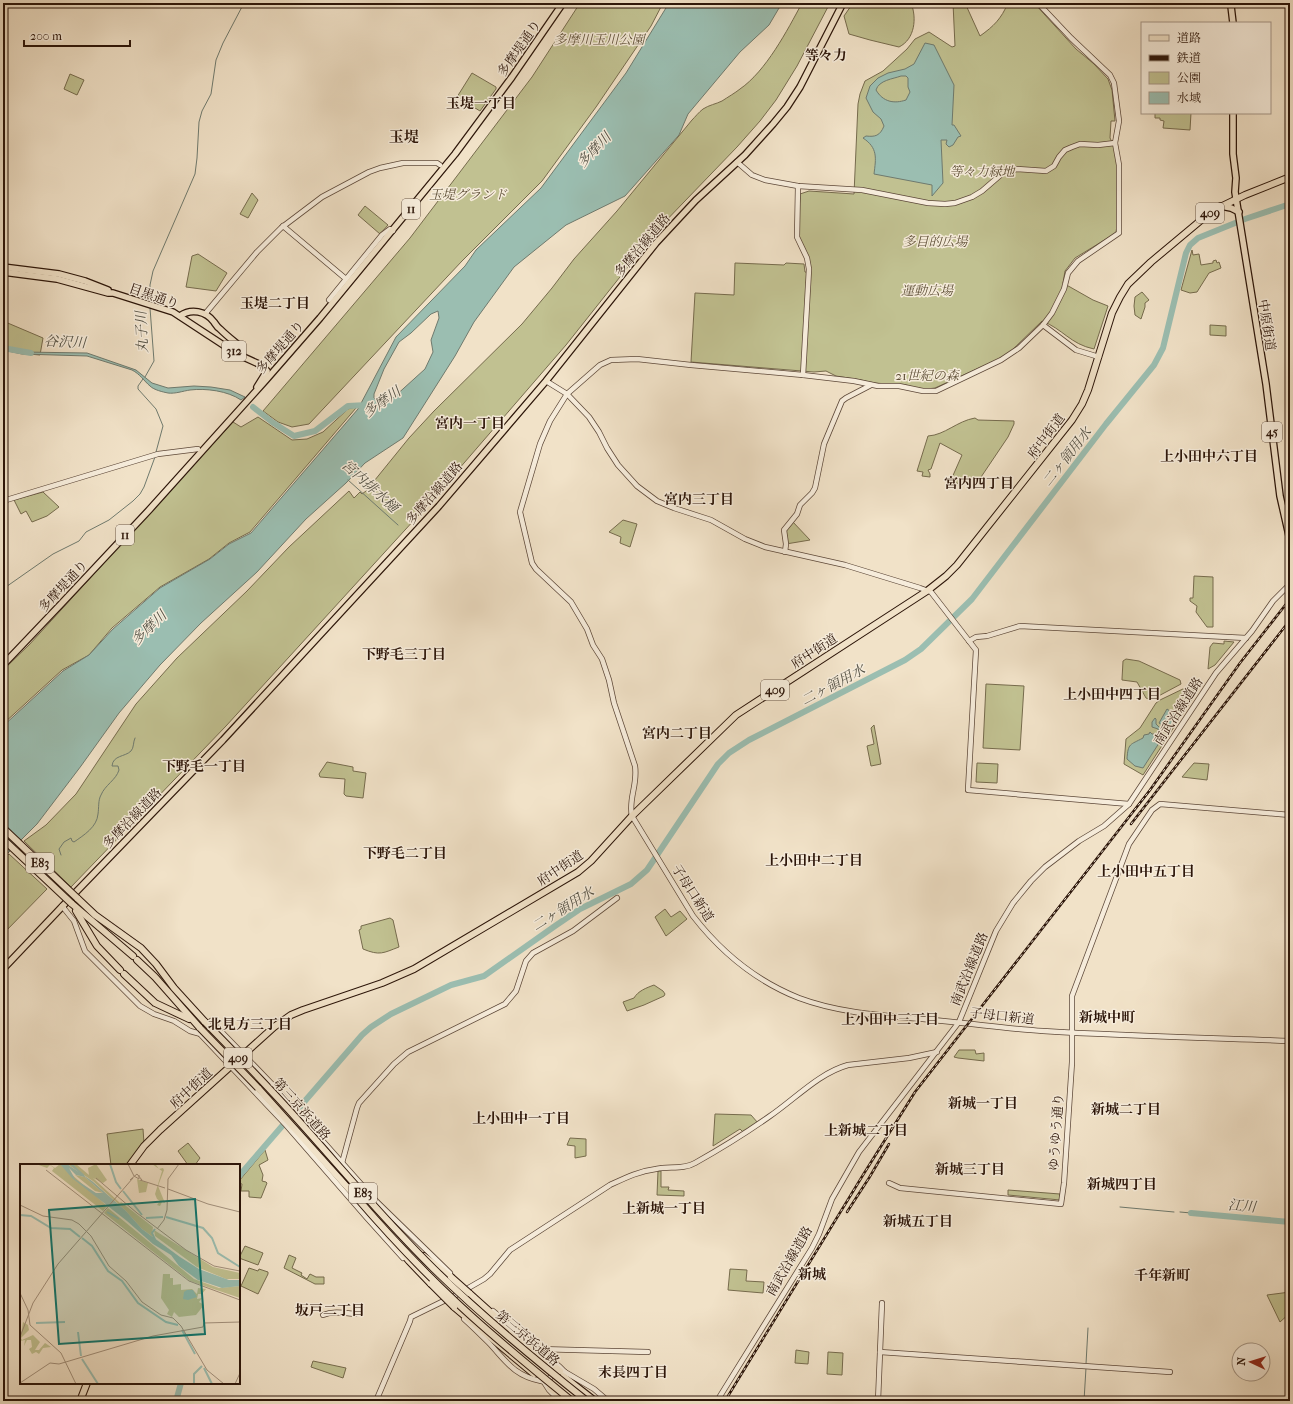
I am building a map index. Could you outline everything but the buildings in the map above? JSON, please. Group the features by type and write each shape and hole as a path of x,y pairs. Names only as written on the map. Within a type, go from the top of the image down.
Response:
{"highway":[{"name":"府中街道","path":"131,1164 144,1146 160,1130 274,1027 291,1015 318,1004 402,975 570,877 591,861 632,816 736,715 927,591 946,576 957,565 1067,427 1085,398 1112,313 1128,284 1168,248 1205,217 1221,206 1290,177"},
{"name":"第三京浜道路","path":"3,828 95,915 141,948 156,964 174,988 208,1021 413,1248 433,1268 531,1356 587,1401"},
{"name":"第三京浜道路","path":"3,839 72,904 155,977 194,1022 200,1032 291,1123 375,1219 422,1269 457,1303 572,1401"},
{"path":"72,904 97,946 122,972 155,1003 194,1022"},
{"path":"375,1219 409,1261 450,1303 536,1372"},
{"path":"413,1248 451,1277 488,1311 595,1401"},
{"path":"548,1378 552,1370 549,1363"},
{"path":"80,1401 87,1384"},
{"path":"552,1391 566,1401"}],"main road":[{"name":"多摩堤通り","path":"3,665 94,569 302,340 393,231 479,123 563,3"},
{"name":"多摩沿線道路","path":"3,969 240,722 326,626 450,493 472,465 546,381 656,242 691,205 737,162 768,130 794,96 812,66 843,3"},
{"path":"1222,3 1230,5 1232,8 1232,22"},
{"name":"中原街道","path":"1233,114 1233,154 1236,199 1270,410 1280,496 1290,540"},
{"path":"1221,206 1231,208 1240,218"},
{"name":"目黒通り","path":"3,267 71,277 109,290 113,293 168,310 180,316 242,356 261,365 267,371 257,385 255,392"},
{"name":"目黒通り","path":"3,272 57,280 113,293"},
{"path":"180,316 186,312 193,311 205,314"},
{"name":"312","path":"205,314 242,348 242,356"}],"street":[{"path":"632,816 631,807 636,780 635,766 602,659 593,645 587,629 574,606 562,592 536,569 532,563 520,517 521,506 540,444 550,421 567,394 600,365 611,360 626,359 804,375 854,381 871,385 899,386 923,391 936,391 1012,354 1043,325 1056,307 1064,289 1068,273 1074,265 1082,257 1119,233 1120,177 1115,143 1119,121 1115,90 1110,74 1066,34 1038,3"},
{"path":"1230,5 1290,3"},
{"path":"737,162 746,171 759,179 798,186 862,190 928,203 945,204 955,203 977,195 1004,172 1016,169 1046,171 1054,166 1065,150 1080,144 1098,145 1115,143"},
{"path":"205,314 257,252 283,226 322,197 374,170 389,165 403,163 437,163 440,165"},
{"path":"798,186 797,237 809,269 804,375"},
{"path":"283,226 346,280"},
{"path":"329,300 382,235 390,228 393,231"},
{"path":"1043,325 1076,350 1099,357"},
{"path":"546,381 567,394 589,417 618,465 646,493 665,505 711,520 745,539 765,546 785,552 845,565 931,592 951,620 976,650 968,790 1129,804"},
{"path":"785,552 786,544 784,530 796,516 800,505 815,488 824,444 842,401 871,385"},
{"path":"3,501 154,455 198,449"},
{"name":"南武沿線道路","path":"717,1401 812,1248 832,1199 859,1152 959,1022 1004,915 1045,866 1075,844 1104,826 1129,804 1216,673 1246,638 1273,601 1290,584"},
{"path":"969,641 976,637 994,634 1020,626 1246,638"},
{"name":"ゆうゆう通り","path":"889,1183 900,1188 1061,1204 1064,1183 1072,1062 1072,996 1129,844 1152,810 1160,804 1290,815"},
{"name":"子母口新道","path":"632,816 681,897 704,930 729,955 760,978 799,998 838,1009 858,1012 1037,1031 1290,1041"},
{"path":"342,1163 356,1108 394,1064 408,1052 505,1004 516,991 526,962 533,953 573,931 617,898"},
{"path":"62,906 74,921 85,951 140,1006 154,1014 168,1018 190,1031 210,1031 283,1121 372,1224 445,1301 489,1343 503,1360 529,1378 548,1378 557,1373 562,1373 594,1389 608,1401"},
{"path":"208,1021 243,1054 283,1096 395,1221 468,1289 560,1367 562,1373"},
{"path":"200,1032 263,1085 389,1224 456,1295 536,1372 584,1401"},
{"path":"376,1401 411,1317 468,1289 490,1274 510,1250 610,1185 623,1178 657,1168 684,1167 694,1163 770,1117 818,1080 836,1069 848,1065 909,1058 937,1052"},
{"path":"456,1295 496,1329 548,1378 576,1401"},
{"path":"878,1401 882,1303"},
{"path":"322,1315 335,1312 355,1314"},
{"path":"538,1349 648,1352"},
{"path":"880,1352 1170,1372"},
{"path":"548,1378 552,1391 560,1401"}],"green space":[{"name":"多摩川玉川公園","path":"580,3 663,3 651,26 596,107 542,181 462,261 309,424 292,427 278,422 263,411 410,238 532,77"},
{"path":"802,3 830,3 797,66 776,100 760,121 658,229 566,345 426,507 226,726 71,887 24,841 46,825 76,794 136,704 177,658 247,591 289,547 349,491 354,498 360,492 362,494 366,491 409,438 434,411 522,324 574,259 617,211 697,114 705,108 722,101 736,92 759,72 790,26"},
{"path":"853,3 911,3 914,21 911,34 899,47 849,34 844,16"},
{"name":"等々力緑地","path":"953,3 965,3 980,36 997,22 1008,3 1034,3 1076,49 1094,64 1108,79 1112,90 1115,121 1111,121 1110,138 1114,146 1117,159 1118,215 1116,233 1075,258 1065,271 1063,283 1093,300 1108,306 1094,349 1079,344 1056,328 1042,321 1010,352 999,359 935,388 927,389 906,385 873,383 836,376 826,371 814,372 691,362 695,293 734,295 735,263 784,265 786,263 804,264 805,272 810,273 808,257 800,242 798,232 800,194 809,191 854,194 858,104 865,81 883,71 907,49 915,39 929,32 952,47 955,46"},
{"path":"472,73 496,87 480,111 457,97"},
{"path":"70,74 84,80 77,95 64,89"},
{"path":"1155,114 1191,114 1190,130 1163,128 1164,121 1160,120 1160,118 1155,118"},
{"path":"252,193 258,200 248,218 240,214"},
{"path":"365,206 388,225 380,234 358,215"},
{"path":"1192,250 1193,255 1199,254 1201,265 1213,263 1213,261 1216,260 1217,263 1219,262 1221,268 1209,273 1197,292 1190,293 1181,290"},
{"path":"198,254 227,273 216,291 186,287 192,256"},
{"path":"1142,292 1149,300 1145,303 1141,319 1135,315 1134,306 1135,297"},
{"path":"3,321 43,338 40,355 3,350"},
{"path":"1210,325 1226,326 1226,336 1210,335"},
{"path":"356,408 250,532 229,543 209,559 160,587 112,628 89,655 62,670 3,724 3,670 29,645 233,422 241,427 258,417 292,440 307,439 323,432 348,409"},
{"path":"975,418 978,420 1014,421 1008,437 977,483 966,476 961,485 951,480 962,455 940,443 931,469 928,470 930,477 922,476 923,472 917,471 928,436 940,433 962,422"},
{"path":"43,492 59,507 47,516 32,522 26,511 21,514 14,500"},
{"path":"623,520 637,524 630,547 620,543 621,537 609,532"},
{"path":"792,521 810,540 786,544 786,527"},
{"path":"1194,576 1213,577 1213,627 1207,627 1196,612 1197,606 1190,601 1190,598 1193,598"},
{"path":"1224,641 1234,642 1215,665 1208,669 1210,647 1213,643 1224,644"},
{"path":"1126,659 1139,661 1180,680 1181,684 1151,700 1146,698 1137,682 1122,680 1123,661"},
{"path":"986,684 1024,686 1020,750 983,748"},
{"path":"1187,687 1190,687 1196,693 1143,775 1124,764 1126,739 1140,728 1156,703"},
{"path":"874,725 881,764 871,766 867,746 874,744 871,728"},
{"path":"327,762 353,767 353,771 366,773 363,798 346,796 344,794 345,779 320,777 319,774"},
{"path":"977,763 998,764 997,783 976,782"},
{"path":"1194,763 1209,764 1207,780 1182,777"},
{"path":"9,854 47,889 3,934 3,859"},
{"path":"665,909 671,917 680,911 687,919 666,936 655,917"},
{"path":"390,918 393,920 399,947 381,953 363,949 359,930 361,929 361,926"},
{"path":"654,985 663,991 665,994 664,996 627,1011 623,1002 634,998 640,992"},
{"path":"959,1050 975,1050 976,1054 984,1053 984,1061 954,1057"},
{"path":"715,1114 751,1115 758,1123 743,1132 740,1129 713,1146"},
{"path":"143,1129 144,1143 128,1164 111,1164 107,1134"},
{"path":"570,1138 586,1139 586,1156 575,1158 575,1146 567,1145"},
{"path":"188,1143 200,1158 196,1164 187,1164 178,1151"},
{"path":"265,1150 268,1160 259,1165 263,1175 262,1181 267,1183 261,1198 249,1197 249,1191 241,1191 242,1184 240,1183 240,1180"},
{"path":"658,1171 661,1171 661,1187 669,1187 668,1190 684,1191 684,1196 657,1195"},
{"path":"1008,1190 1060,1194 1060,1200 1008,1195"},
{"path":"245,1246 263,1253 258,1265 240,1258"},
{"path":"289,1255 296,1258 292,1268 302,1273 301,1275 307,1279 310,1274 316,1277 324,1277 324,1284 315,1284 284,1268"},
{"path":"249,1268 268,1272 258,1294 241,1286"},
{"path":"730,1269 747,1270 746,1281 764,1282 763,1293 728,1290"},
{"path":"1290,1292 1290,1313 1280,1322 1267,1295"},
{"path":"796,1350 809,1352 808,1364 795,1363"},
{"path":"828,1352 843,1353 842,1375 827,1374"},
{"path":"313,1361 346,1368 343,1378 311,1367"}],"water":[{"name":"多摩川","path":"669,3 782,3 769,25 740,52 688,114 679,135 625,196 566,225 514,267 474,322 455,356 403,438 365,463 346,483 306,519 257,572 201,623 160,665 119,713 37,824 3,858 3,726 63,671 89,655 113,629 160,588 210,559 229,544 251,533 358,409 396,337 465,266 476,250 541,188 626,73","holes":["438,311 439,318 431,340 433,352 425,369 393,398 378,402 374,398 374,394 384,369 399,342 431,314"]},
{"path":"925,43 934,45 954,85 952,125 954,125 961,136 958,137 953,145 949,147 946,144 947,140 941,140 943,183 932,196 932,185 874,174 874,150 863,138 866,136 877,135 881,132 884,126 881,119 873,112 866,98 870,86 878,78 888,73 905,69 914,64","holes":["901,76 906,76 908,78 908,87 910,92 906,100 897,102 889,101 882,97 876,90 883,82"]},
{"path":"3,348 23,352 87,353 136,370 152,383 168,388 194,386 211,387 230,390 245,397 241,400 230,394 203,389 168,393 159,391 152,387 132,370 87,356 22,354 3,350"},
{"path":"1167,709 1177,716 1169,730 1159,723"},
{"path":"1155,718 1156,724 1161,729 1161,740 1143,768 1135,766 1127,759 1129,747 1150,732 1160,737 1158,729 1152,727 1152,722"}],"waterway":[{"name":"丸子川","path":"150,303 150,285 153,271 195,174 199,122 202,111 211,94 216,60 223,43 244,3"},
{"name":"二ヶ領用水","path":"298,1109 362,1035 371,1027 391,1014 451,985 484,976 580,909 631,884 647,870 718,764 729,753 749,740 905,660 921,649 972,599 1106,424 1154,365 1163,348 1186,253 1190,245 1198,238 1245,219 1290,204"},
{"name":"丸子川","path":"145,377 154,361 150,308"},
{"name":"谷沢川","path":"3,348 31,353"},
{"name":"丸子川","path":"143,379 138,386 138,389 156,409 163,426 156,452"},
{"name":"多摩川","path":"253,407 272,422 294,436 315,431 348,406 367,405"},
{"name":"丸子川","path":"3,589 53,554 79,541 86,532 109,520 133,501 144,487 155,457"},
{"name":"宮内排水樋","path":"348,480 398,525"},
{"path":"61,855 59,849 64,842 71,838 74,842 93,827 97,819 100,797 105,788 118,774 118,766 112,766 113,762 117,758 131,751 135,738"},
{"name":"二ヶ領用水","path":"240,1175 283,1125"},
{"path":"1120,1207 1174,1212"},
{"path":"1180,1212 1191,1213"},
{"name":"江川","path":"1191,1213 1290,1222"},
{"path":"1086,1364 1088,1328"},
{"path":"1084,1401 1086,1368"},
{"name":"二ヶ領用水","path":"176,1401 181,1384"}],"railway":[{"path":"725,1401 915,1092 1150,790 1240,663 1290,599"},
{"path":"1131,824 1290,620"},
{"path":"847,1212 889,1144"}],"district":[{"name":"等々力","path":"826,55"},
{"name":"玉堤一丁目","path":"481,103"},
{"name":"玉堤","path":"404,137"},
{"name":"玉堤二丁目","path":"275,303"},
{"name":"宮内一丁目","path":"470,423"},
{"name":"上小田中六丁目","path":"1209,456"},
{"name":"宮内四丁目","path":"979,483"},
{"name":"宮内三丁目","path":"699,499"},
{"name":"下野毛三丁目","path":"404,654"},
{"name":"上小田中四丁目","path":"1112,694"},
{"name":"宮内二丁目","path":"677,733"},
{"name":"下野毛一丁目","path":"204,766"},
{"name":"下野毛二丁目","path":"405,853"},
{"name":"上小田中二丁目","path":"814,860"},
{"name":"上小田中五丁目","path":"1146,871"},
{"name":"新城中町","path":"1107,1017"},
{"name":"上小田中三丁目","path":"890,1019"},
{"name":"北見方三丁目","path":"250,1024"},
{"name":"新城一丁目","path":"983,1103"},
{"name":"新城二丁目","path":"1126,1109"},
{"name":"上小田中一丁目","path":"521,1118"},
{"name":"上新城二丁目","path":"866,1130"},
{"name":"新城三丁目","path":"970,1169"},
{"name":"新城四丁目","path":"1122,1184"},
{"name":"上新城一丁目","path":"664,1208"},
{"name":"新城五丁目","path":"918,1221"},
{"name":"新城","path":"812,1274"},
{"name":"千年新町","path":"1162,1275"},
{"name":"坂戸二丁目","path":"330,1310"},
{"name":"末長四丁目","path":"633,1372"}],"park label":[{"name":"玉堤グランド","path":"468,194"},
{"name":"多目的広場","path":"935,241"},
{"name":"運動広場","path":"927,290"},
{"name":"21世紀の森","path":"927,375"}]}
